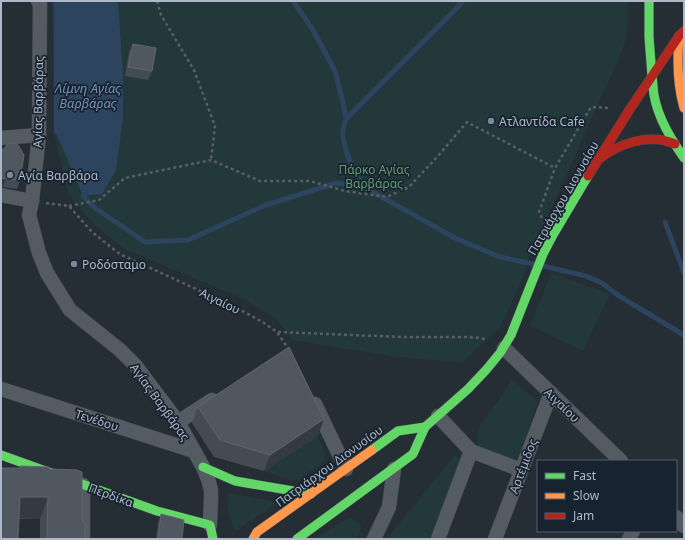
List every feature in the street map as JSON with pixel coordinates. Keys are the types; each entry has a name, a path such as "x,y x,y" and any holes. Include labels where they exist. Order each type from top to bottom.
{"main road":[{"path":"649,1 649,36 654,96 662,119 684,158"},
{"name":"Πατριάρχου Διονυσίου","path":"297,539 413,454 425,427 477,379 504,348 514,328 543,254 553,235 597,160 682,33 684,21"},
{"path":"682,33 678,52 678,77 681,101 684,108"},
{"path":"652,76 663,88"},
{"path":"671,98 684,116"},
{"path":"597,160 615,149 645,140 667,141 675,144"},
{"name":"Πατριάρχου Διονυσίου","path":"253,539 258,532 398,431 425,427"},
{"name":"Περδίκα","path":"1,455 157,511 210,525"},
{"path":"202,467 235,480 312,494"},
{"path":"210,525 213,539"}],"street":[{"name":"Αγίας Βαρβάρας","path":"38,1 40,4 40,135 29,217 39,253 46,273 70,310 120,350 135,365 178,422 208,479 211,490 210,525"},
{"path":"1,138 40,135"},
{"path":"1,195 32,201"},
{"name":"Αιγαίου","path":"504,348 620,460"},
{"name":"Τενέδου","path":"1,389 194,451"},
{"path":"309,390 346,469"},
{"path":"178,422 223,392"},
{"name":"Αρτέμιδος","path":"495,539 551,393"},
{"path":"438,416 471,451 521,470"},
{"path":"438,539 471,451"},
{"path":"374,539 389,507 394,469"},
{"path":"83,485 83,539"},
{"path":"677,518 684,526"}],"path":[{"path":"157,1 161,15 194,70 215,126 211,160"},
{"path":"553,235 539,212 555,168 591,107 630,109"},
{"path":"32,201 69,206 99,200 126,178 211,160 260,181 310,181 345,190 387,197 409,187 467,122 555,168"},
{"name":"Αιγαίου","path":"69,206 91,231 120,254 237,308 264,323 277,332 292,355"},
{"path":"277,332 402,337 481,338 495,342 504,348"}],"green space":[{"name":"Πάρκο Αγίας Βαρβάρας","path":"52,1 629,1 627,36 620,56 528,260 523,277 501,326 462,363 390,356 292,340 277,320 243,299 125,249 102,231 86,216 68,193 54,133"},
{"path":"551,273 610,294 583,351 530,326"},
{"path":"512,379 538,402 516,463 479,448 477,440 481,424 499,400"},
{"path":"318,436 325,454 323,461 299,479 291,480 264,471"},
{"path":"455,455 461,458 430,539 388,539 392,532"},
{"path":"228,493 278,502 236,531 228,508"},
{"path":"350,517 362,526 357,539 314,539"}],"water":[{"name":"Λίμνη Αγίας Βαρβάρας","path":"54,1 118,1 123,74 123,118 116,170 102,194 83,196 56,133 54,133"}],"building":[{"path":"133,44 156,48 152,71 128,67"},
{"name":"Αγία Βαρβάρα","path":"10,143 15,143 18,145 24,155 20,181 6,178 1,179 1,149 4,149"},
{"path":"289,347 324,419 270,455 220,440 198,407"},
{"path":"20,466 49,467 49,469 77,470 82,472 82,517 85,523 85,539 47,539 48,497 20,497 18,539 1,539 1,468 21,468"},
{"path":"161,514 184,520 182,539 158,539"}],"waterway":[{"path":"293,1 313,30 335,71 346,119"},
{"path":"364,187 353,168 345,148 343,129 346,119 463,1"},
{"path":"83,196 95,208 145,242 188,240 266,205 336,183 364,187 455,238 500,257 533,264"},
{"path":"665,222 684,273"},
{"path":"543,266 586,276 602,283 619,296 684,335"}],"traffic: fast":[{"path":"649,1 649,37 652,76"},
{"path":"652,76 656,104 662,120 684,158"},
{"path":"297,539 413,454 425,427 468,389 500,353 511,335 543,254 588,176"},
{"path":"372,450 398,431 425,427"},
{"path":"1,455 157,511 210,525 213,539"},
{"path":"203,467 235,481 311,494"}],"traffic: slow":[{"path":"679,36 678,72 684,108"},
{"path":"253,539 257,532 372,450"}],"traffic: jam":[{"path":"588,176 630,109 679,36 684,31"},
{"path":"598,160 615,149 635,142 655,139 675,144"}],"place":[{"name":"Ατλαντίδα Cafe","path":"491,121"},
{"name":"Αγία Βαρβάρα","path":"10,175"},
{"name":"Ροδόσταμο","path":"74,264"}]}
